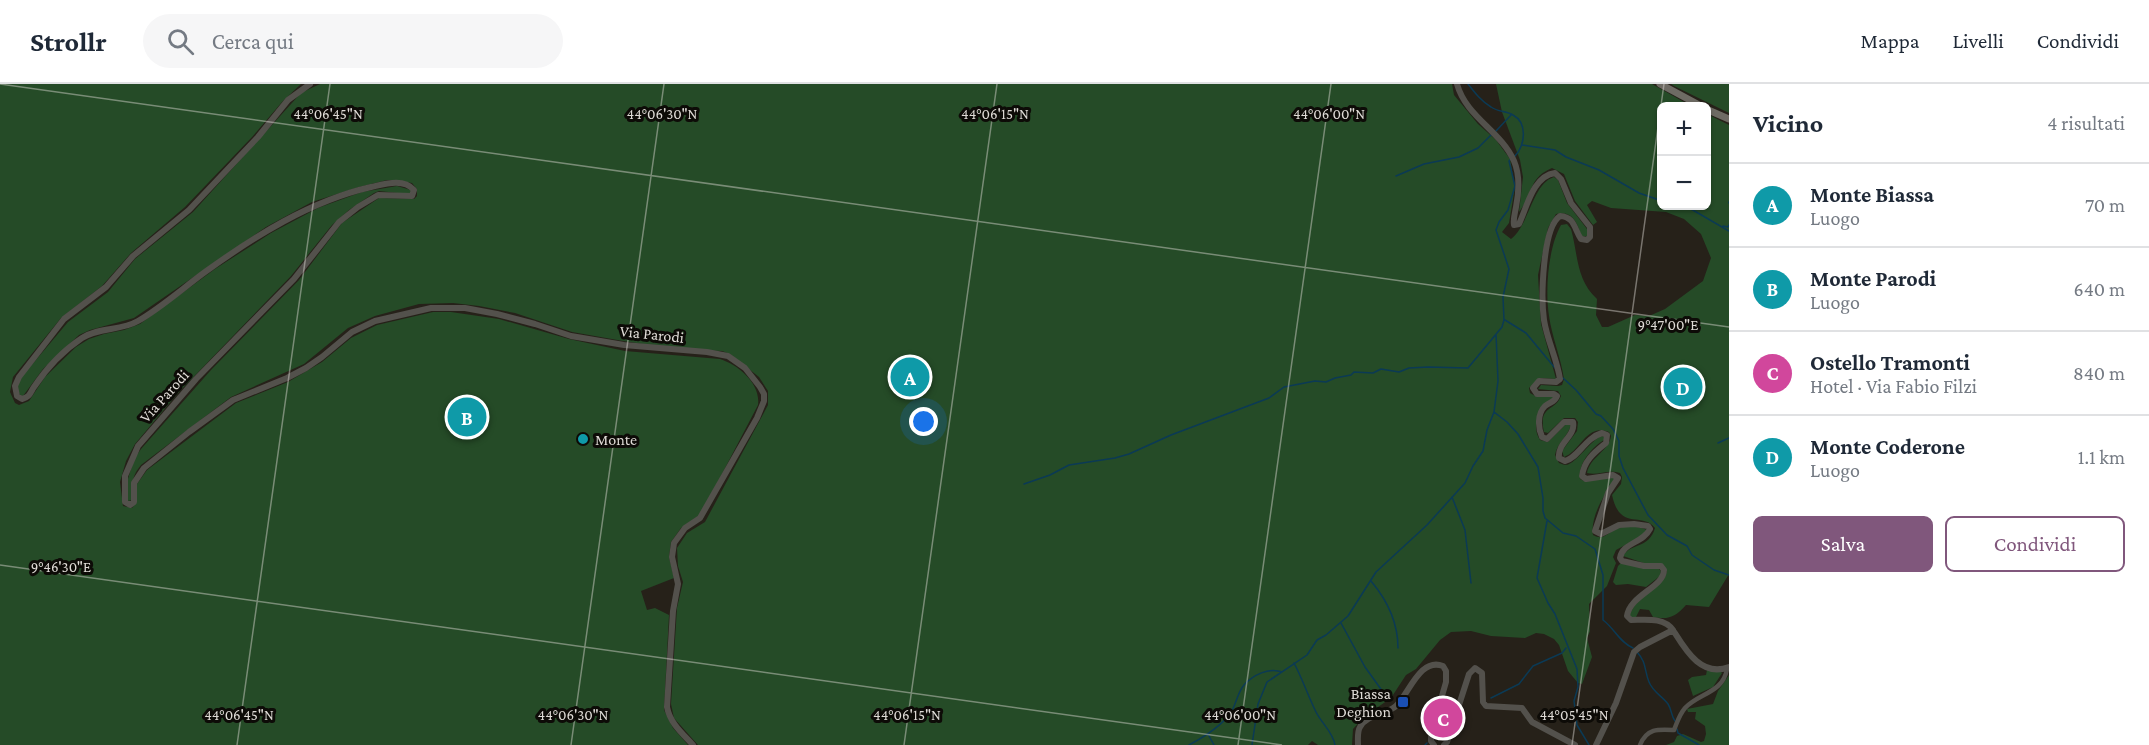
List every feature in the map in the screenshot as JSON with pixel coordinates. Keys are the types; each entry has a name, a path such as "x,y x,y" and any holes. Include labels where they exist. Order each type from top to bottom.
{"main road":[{"path":"1660,84 1694,102"},
{"path":"1711,111 1729,119"}],"street":[{"name":"Via Parodi","path":"310,84 288,100 189,210 133,256 106,287 64,320 19,377 15,386 17,396 22,399 29,396 43,375 83,337 138,321 268,230 306,210 339,197 379,185 396,183 410,186 414,190 412,196 378,195 339,222 294,279 196,379 138,446 125,477 125,502 130,505 135,500 134,483 144,468 234,400 306,368 352,332 375,321 414,311 431,308 465,308 535,324 571,336 624,345 720,353 728,356 745,368 755,379 764,394 764,401 757,418 702,516 685,528 673,547 672,557 678,584 673,611 667,707 676,726 693,745"},
{"path":"1457,84 1459,93 1467,105 1501,140 1514,160 1519,186 1514,225 1519,224 1536,186 1544,177 1555,173 1561,179 1571,203 1591,230 1589,238 1581,239 1572,221 1560,216 1555,219 1547,246 1542,275 1543,316 1560,379 1556,382 1539,381 1533,388 1537,394 1557,396 1556,400 1543,409 1539,420 1540,435 1549,438 1564,422 1574,422 1574,429 1558,452 1559,458 1564,461 1570,459 1594,436 1602,433 1606,435 1606,443 1588,460 1582,472 1583,477 1586,478 1613,475 1618,478 1608,493 1595,531 1603,534 1618,525 1634,524 1650,528 1644,538 1623,550 1620,558 1622,561 1644,566 1661,566 1664,574 1632,604 1627,616 1631,620 1662,622 1670,625 1689,656 1696,662 1713,668 1728,668 1717,688 1687,706 1680,714 1674,730 1653,730 1645,735 1640,745"},
{"path":"1596,745 1620,692 1634,652 1673,630"},
{"path":"1358,745 1361,724 1369,718 1394,708 1413,682 1430,666 1436,664 1443,666 1446,676 1431,734 1431,741 1434,745"},
{"path":"1444,745 1447,742 1469,674 1474,668 1482,673 1483,702 1486,706 1522,708 1532,722 1575,745"}],"green space":[{"path":"0,84 301,84 185,207 131,253 102,286 61,318 13,377 10,392 15,403 19,405 29,401 45,377 76,347 89,339 140,324 215,269 271,233 318,208 362,192 397,186 411,190 411,193 406,194 379,191 349,210 332,225 291,276 179,392 135,444 126,461 120,482 123,506 132,508 137,502 137,484 147,470 236,403 288,382 322,362 351,338 377,325 433,312 451,312 499,319 569,339 625,351 720,359 747,376 756,390 758,405 701,514 681,528 671,542 669,557 674,578 641,591 647,610 655,608 669,615 664,710 673,728 688,745 0,745"},
{"path":"320,84 1452,84 1454,95 1478,124 1496,140 1510,159 1515,187 1509,223 1502,232 1511,239 1523,224 1541,188 1554,177 1558,180 1567,203 1587,229 1587,236 1582,237 1574,219 1562,213 1556,214 1548,228 1538,275 1541,324 1556,379 1540,378 1529,388 1530,393 1537,397 1554,397 1539,417 1537,434 1540,440 1548,442 1565,425 1571,425 1555,455 1559,463 1565,465 1576,459 1601,436 1604,437 1604,440 1586,457 1580,473 1580,479 1584,481 1614,478 1615,481 1599,506 1594,521 1593,535 1603,537 1616,529 1628,527 1647,530 1640,537 1616,550 1613,557 1616,563 1607,586 1589,604 1590,631 1587,638 1592,657 1582,684 1578,683 1568,671 1559,645 1554,639 1544,634 1536,633 1525,638 1491,636 1471,631 1451,632 1440,640 1416,669 1406,675 1391,698 1365,716 1353,729 1352,745 1318,745 1312,741 1308,745 698,745 674,718 671,704 677,608 683,582 678,566 677,548 687,533 705,522 768,405 768,391 759,377 730,354 722,351 675,349 572,332 515,313 479,306 453,303 419,304 375,316 348,328 304,364 231,397 141,465 134,477 132,500 128,501 127,482 134,459 141,449 211,370 299,280 342,223 379,198 414,199 417,196 417,189 412,183 387,180 312,202 266,227 134,318 79,335 43,369 23,396 20,395 16,388 19,380 68,322 108,292 135,259 193,212 301,93"},
{"path":"1496,84 1652,84 1684,102 1657,102 1657,210 1711,210 1711,116 1729,125 1729,574 1709,607 1686,605 1668,618 1653,617 1649,610 1640,609 1636,617 1632,618 1629,615 1635,605 1665,577 1667,571 1623,556 1630,549 1644,543 1655,528 1650,523 1626,517 1620,513 1612,495 1621,484 1620,473 1587,473 1589,467 1610,441 1609,432 1601,430 1589,434 1570,454 1564,457 1562,451 1577,431 1578,422 1575,418 1564,418 1548,433 1544,432 1543,417 1561,396 1558,391 1538,389 1541,385 1562,385 1564,379 1550,324 1547,294 1550,257 1561,225 1567,224 1571,229 1581,275 1590,292 1597,299 1596,315 1602,327 1608,327 1635,315 1649,316 1665,309 1703,281 1711,258 1701,234 1684,219 1666,212 1611,208 1592,201 1587,205 1597,222 1593,225 1575,201 1564,174 1552,168 1544,172 1535,182 1519,212 1523,177 1520,160 1502,112"},
{"path":"1671,84 1729,84 1729,113 1711,104 1711,102"},
{"path":"1622,562 1659,569 1660,576 1646,587 1616,585 1613,582 1618,566"},
{"path":"1707,670 1722,673 1713,687 1693,696 1688,680 1692,677 1706,675"},
{"path":"1729,675 1729,745 1666,745 1674,742 1677,736 1683,734 1701,742 1704,741 1705,726 1695,719 1696,712 1688,712 1687,709 1713,704 1718,691"}],"waterway":[{"path":"1468,84 1487,105 1513,115 1521,123 1523,140 1515,156"},
{"path":"1496,131 1511,115"},
{"path":"1396,176 1424,164 1459,157 1478,148 1492,134"},
{"path":"1522,145 1555,150 1566,157 1599,170 1639,193 1657,199"},
{"path":"1024,484 1050,475 1069,465 1129,454 1171,435 1269,398 1284,387 1315,381 1326,382 1351,375 1354,372 1373,373 1381,369 1399,372 1409,368 1468,368 1502,327 1504,320 1503,297 1509,269 1496,230 1508,210 1515,186 1509,161 1511,159"},
{"path":"1693,210 1729,231"},
{"path":"1723,226 1728,227 1729,225"},
{"path":"1505,320 1526,333 1555,368"},
{"path":"1252,745 1258,704 1267,682 1307,655 1317,640 1348,616 1376,572 1427,525 1465,483 1483,451 1487,430 1494,412 1498,381 1496,334"},
{"path":"1563,378 1613,429 1619,441 1619,456 1623,468 1648,515 1667,535 1687,546 1692,555 1714,570 1729,575"},
{"path":"1494,412 1518,434 1538,467 1545,518 1563,533 1576,536 1595,549 1603,575 1603,620 1633,648"},
{"path":"1718,443 1729,438"},
{"path":"1452,497 1465,530 1471,583"},
{"path":"1547,521 1537,578 1555,614 1577,669 1578,687 1574,701 1577,725 1589,745"},
{"path":"1371,581 1390,612 1396,630 1398,648"},
{"path":"1341,623 1365,667 1383,692"},
{"path":"1491,698 1519,684 1533,666 1562,653 1566,648"},
{"path":"1637,652 1644,663 1647,678 1655,691 1668,704 1675,721"},
{"path":"1294,663 1316,712 1332,736 1335,745"},
{"path":"1189,745 1211,732 1226,719 1242,688 1252,678 1267,671 1282,672"},
{"path":"1677,729 1678,733 1699,745"},
{"path":"1208,734 1214,745"}],"place":[{"name":"Monte Biassa","path":"910,377"},
{"name":"Monte Coderone","path":"1683,387"},
{"name":"Monte Parodi","path":"467,417"},
{"name":"Monte","path":"583,439"},
{"name":"Biassa Deghion","path":"1403,702"},
{"name":"Ostello Tramonti","path":"1443,718"}]}
